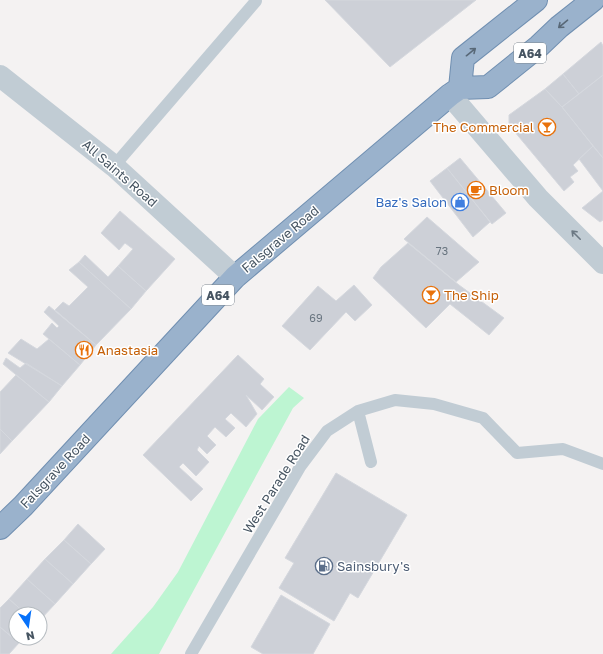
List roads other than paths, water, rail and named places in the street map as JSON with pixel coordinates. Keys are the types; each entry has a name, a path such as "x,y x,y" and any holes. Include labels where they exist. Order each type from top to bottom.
{"highway":[{"path":"455,91 464,58 536,0"},
{"name":"A64","path":"455,91 488,87 593,0"},
{"name":"Falsgrave Road","path":"0,528 23,506 235,277 455,91"}],"street":[{"name":"All Saints Road","path":"0,76 114,166 235,277"},
{"path":"455,91 538,198 603,263"}],"lane":[{"path":"114,166 256,1"},
{"name":"West Parade Road","path":"191,654 300,467 327,430 358,412 395,400 434,404 483,418 517,453 563,449 603,464"},
{"path":"358,412 371,462"}],"place":[{"name":"The Commercial","path":"547,127"},
{"name":"Bloom","path":"476,190"},
{"name":"Baz's Salon","path":"460,202"},
{"name":"The Ship","path":"431,295"},
{"name":"Anastasia","path":"84,350"},
{"name":"Sainsbury's","path":"324,566"}]}
